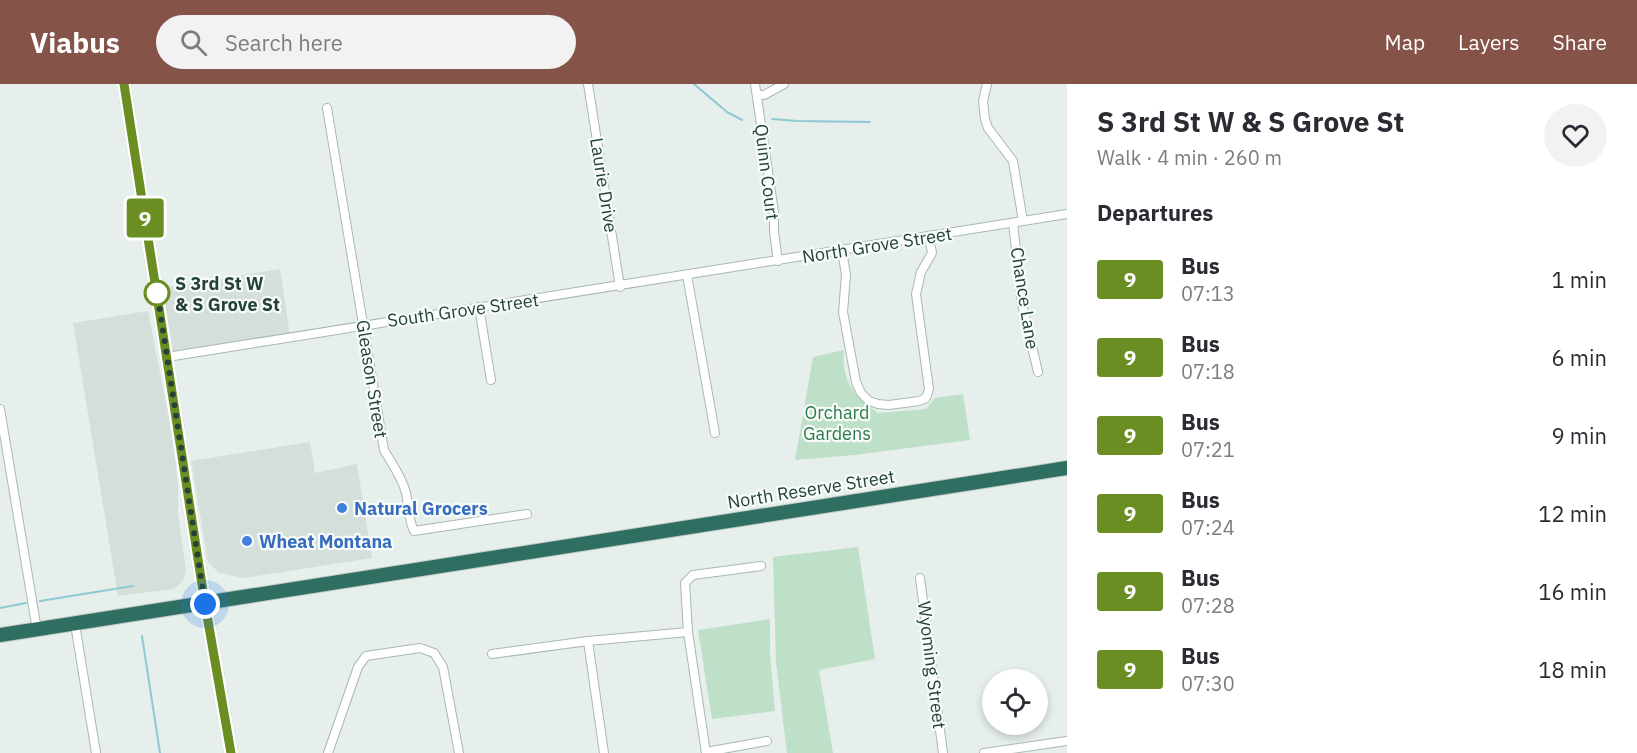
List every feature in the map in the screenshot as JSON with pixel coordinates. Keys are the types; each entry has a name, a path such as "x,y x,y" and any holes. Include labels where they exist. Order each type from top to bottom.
{"highway":[{"name":"North Reserve Street","path":"0,635 1067,468"}],"street":[{"path":"124,84 205,604 231,753"},
{"name":"Laurie Drive","path":"588,84 620,287"},
{"name":"Quinn Court","path":"755,84 774,212 778,261"},
{"path":"756,95 764,95 784,84"},
{"path":"987,84 983,101 985,119 988,128 1013,161 1023,221"},
{"name":"Gleason Street","path":"327,108 384,450 403,484 410,523 414,531 527,514"},
{"name":"North Grove Street","path":"687,275 1067,214"},
{"name":"Chance Lane","path":"1013,223 1022,304 1038,372"},
{"path":"842,250 846,275 843,312 856,382 861,393 878,404 908,403 926,398 929,389 916,294 921,272 932,252 929,237"},
{"path":"687,275 715,433"},
{"name":"South Grove Street","path":"167,357 687,275"},
{"path":"478,307 491,380"},
{"path":"0,409 37,630"},
{"path":"761,566 693,575 685,583 688,632 706,752 767,741"},
{"name":"Wyoming Street","path":"920,578 943,753"},
{"path":"75,624 96,753"},
{"path":"492,654 588,641 688,632"},
{"path":"588,641 604,753"},
{"path":"328,753 358,667 366,656 420,648 434,653 443,667 459,753"},
{"path":"984,753 1067,741"}],"shaded area":[{"path":"280,269 291,342 172,360 161,288"},
{"path":"148,311 173,440 178,486 178,513 186,571 183,581 174,589 118,596 73,323"},
{"path":"310,442 315,473 357,464 372,558 244,578 219,573 208,562 191,461"}],"green space":[{"name":"Orchard Gardens","path":"844,350 845,371 851,387 878,413 926,409 935,398 963,394 970,440 855,455 795,460 813,357"},
{"path":"858,547 875,659 819,670 833,753 787,753 776,663 773,557"},
{"path":"770,619 770,654 775,711 712,719 698,630"}],"waterway":[{"path":"694,84 727,112 742,120"},
{"path":"772,119 870,122"},
{"path":"40,601 133,586"},
{"path":"0,608 26,603"},
{"path":"142,636 160,753"}],"bus line":[{"name":"9","path":"124,84 205,604 231,753"}],"place":[{"name":"S 3rd St W & S Grove St","path":"157,293"},
{"name":"Natural Grocers","path":"342,508"},
{"name":"Wheat Montana","path":"247,541"}],"route":[{"path":"157,293 156,285 205,604"}]}
